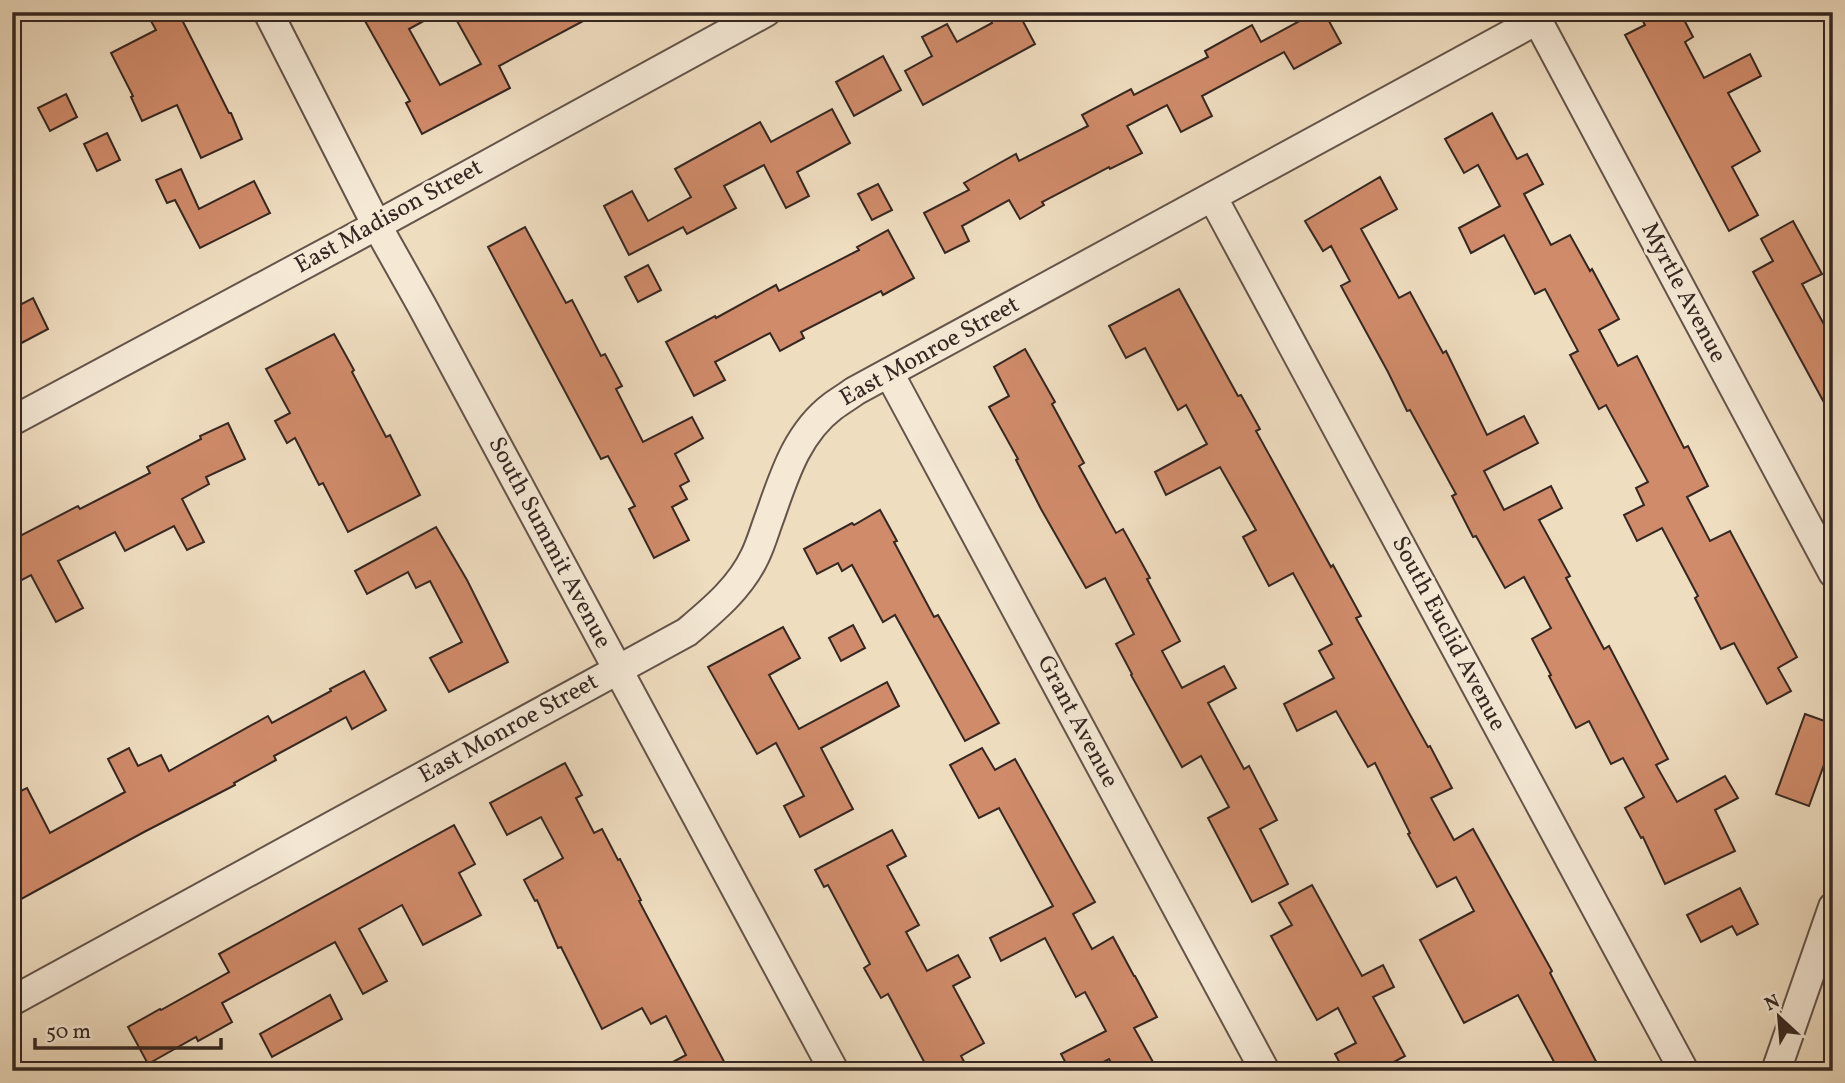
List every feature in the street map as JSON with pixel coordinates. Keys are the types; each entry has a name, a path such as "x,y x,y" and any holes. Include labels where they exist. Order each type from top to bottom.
{"street":[{"name":"South Summit Avenue","path":"268,12 376,224 834,1071"},
{"name":"East Madison Street","path":"12,421 766,12"},
{"name":"East Monroe Street","path":"12,1001 687,632 718,606 741,579 755,556 798,445 832,406 1213,198 1535,16"},
{"name":"Myrtle Avenue","path":"1535,16 1833,573"},
{"name":"South Euclid Avenue","path":"1213,198 1684,1071"},
{"name":"Grant Avenue","path":"889,373 1265,1071"},
{"path":"1776,1071 1833,907"}],"building":[{"path":"146,12 178,12 242,139 201,158 177,105 142,121 131,97 133,96 111,53 156,30"},
{"path":"360,12 440,12 409,29 440,85 481,64 452,12 600,12 499,66 510,88 422,134 406,103 410,101"},
{"path":"986,12 1018,12 1035,44 923,105 905,71 932,56 922,37 947,24 957,42 992,23"},
{"path":"1316,12 1324,12 1341,43 1294,69 1284,52 1202,96 1212,116 1181,132 1167,105 1127,126 1142,153 1042,202 1044,205 1020,219 1009,200 962,226 969,241 945,253 924,213 969,190 964,183 1016,154 1019,161 1088,126 1082,115 1131,89 1134,95 1208,57 1205,51 1252,25 1261,42"},
{"path":"1638,12 1680,12 1693,37 1685,42 1704,78 1750,54 1761,76 1728,93 1760,151 1732,167 1758,215 1729,231 1625,35 1645,25"},
{"path":"883,56 901,90 854,116 836,82"},
{"path":"66,94 77,117 50,131 38,108"},
{"path":"832,109 850,143 797,172 809,196 786,208 764,165 724,186 736,208 687,234 683,227 629,255 604,206 632,191 648,221 691,197 675,169 760,122 771,142"},
{"path":"1492,113 1517,159 1527,154 1543,184 1524,194 1551,245 1570,235 1619,319 1599,330 1618,366 1637,356 1684,448 1688,446 1708,486 1687,497 1710,541 1730,531 1797,657 1778,668 1791,691 1767,704 1734,643 1721,649 1695,598 1698,596 1662,528 1637,541 1624,515 1644,505 1636,488 1648,482 1606,405 1599,409 1570,355 1578,351 1545,289 1535,294 1504,235 1471,253 1459,228 1500,206 1478,165 1464,173 1445,139"},
{"path":"107,133 120,160 97,171 84,144"},
{"path":"181,169 199,209 254,181 270,213 200,248 175,200 167,203 156,180"},
{"path":"1380,177 1397,209 1361,229 1399,298 1410,292 1443,353 1446,351 1487,435 1524,416 1538,443 1484,471 1504,510 1551,486 1562,508 1539,520 1570,576 1566,578 1604,649 1609,646 1668,759 1656,765 1677,802 1725,776 1738,798 1715,810 1735,851 1665,884 1643,837 1641,838 1625,808 1644,797 1623,758 1611,764 1589,721 1576,728 1532,639 1551,628 1524,577 1505,588 1476,536 1473,537 1452,496 1456,494 1410,410 1407,411 1341,286 1350,281 1331,246 1323,251 1305,221"},
{"path":"878,184 892,210 872,220 858,194"},
{"path":"1793,221 1822,274 1802,284 1833,341 1833,419 1753,272 1773,261 1761,239"},
{"path":"525,227 566,303 572,300 601,356 605,354 622,386 616,389 643,442 692,417 703,438 675,454 689,481 680,486 687,499 672,507 689,540 654,558 629,509 635,506 608,456 601,459 488,247"},
{"path":"888,230 914,278 883,295 881,291 801,332 804,338 780,351 770,333 715,362 725,380 694,396 666,342 776,285 779,291 859,250 857,247"},
{"path":"648,265 661,290 638,302 625,277"},
{"path":"1179,289 1238,396 1241,395 1260,429 1256,431 1361,616 1356,618 1452,788 1431,798 1454,840 1473,829 1552,971 1550,973 1601,1071 1559,1071 1518,995 1464,1023 1420,940 1474,911 1456,877 1437,887 1408,834 1410,833 1375,763 1368,767 1336,711 1297,731 1284,704 1334,678 1319,651 1332,644 1293,573 1269,586 1243,537 1256,530 1220,467 1166,495 1155,472 1207,444 1186,405 1178,410 1145,348 1126,358 1109,326"},
{"path":"33,298 48,329 12,348 12,309"},
{"path":"334,334 386,437 390,435 420,495 348,532 323,483 319,485 295,438 287,443 275,421 290,413 266,369"},
{"path":"1025,349 1055,402 1052,404 1084,463 1079,466 1116,533 1123,529 1180,641 1162,651 1182,688 1224,666 1236,688 1208,703 1244,769 1249,766 1277,820 1260,829 1288,884 1252,902 1208,818 1229,807 1201,756 1182,767 1116,644 1134,634 1105,578 1086,588 1041,509 1016,460 1018,459 989,407 1009,396 994,367"},
{"path":"228,423 245,459 206,477 209,484 182,499 204,542 187,550 174,526 125,551 115,532 58,561 83,608 56,622 31,575 12,585 12,540 150,473 147,467"},
{"path":"880,510 934,617 938,615 999,723 965,741 895,615 883,622 852,565 842,571 838,563 817,574 804,549"},
{"path":"436,527 467,580 508,662 449,692 430,658 462,642 430,581 416,588 408,572 367,594 355,571"},
{"path":"853,625 865,648 841,661 829,638"},
{"path":"783,627 800,658 769,675 799,729 887,682 899,706 821,748 853,809 800,837 784,806 804,796 776,743 757,754 708,667"},
{"path":"364,671 386,710 352,729 346,717 274,756 276,760 234,783 235,785 12,904 12,795 27,788 50,833 125,792 108,759 129,748 138,766 161,755 169,771 268,716 272,723"},
{"path":"1805,714 1833,724 1833,740 1809,806 1776,794"},
{"path":"982,748 995,770 1015,759 1095,902 1073,914 1092,949 1113,937 1135,976 1157,1017 1134,1028 1158,1071 1116,1071 1109,1059 1086,1071 1070,1071 1061,1054 1106,1031 1085,992 1076,997 1045,938 1001,961 990,938 1053,906 999,808 979,818 950,765"},
{"path":"565,763 582,795 576,798 594,833 602,829 618,860 620,859 641,900 639,901 729,1071 656,1071 686,1055 666,1016 651,1024 642,1008 602,1029 561,947 558,948 537,900 535,901 524,880 563,858 541,817 507,835 490,803"},
{"path":"454,825 475,864 459,873 481,915 423,945 402,905 359,929 387,981 363,994 335,942 222,1003 232,1022 198,1041 196,1037 148,1064 128,1027 229,972 219,954"},
{"path":"892,830 906,856 887,866 919,925 906,932 927,971 958,955 970,977 953,986 984,1043 961,1056 969,1071 929,1071 888,994 881,998 864,968 870,964 828,885 824,887 815,870"},
{"path":"1312,885 1362,976 1383,965 1394,987 1373,997 1405,1056 1377,1071 1344,1071 1335,1054 1356,1043 1338,1008 1317,1020 1271,936 1292,925 1279,903"},
{"path":"1740,888 1758,924 1737,935 1732,926 1701,942 1687,915"},
{"path":"330,995 342,1019 272,1057 260,1034"}]}
